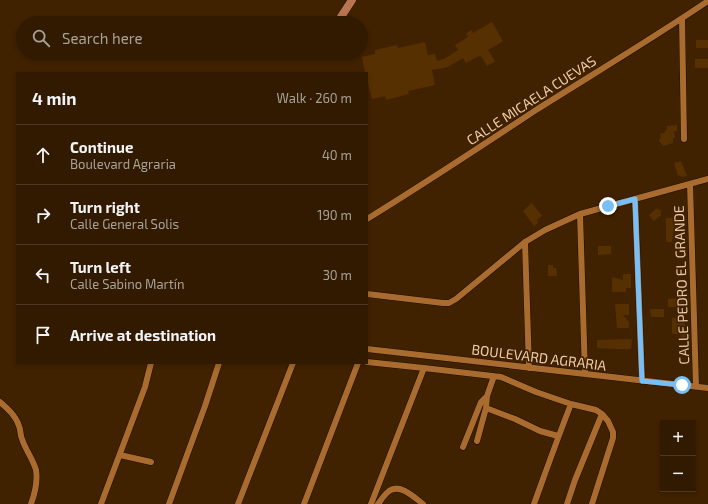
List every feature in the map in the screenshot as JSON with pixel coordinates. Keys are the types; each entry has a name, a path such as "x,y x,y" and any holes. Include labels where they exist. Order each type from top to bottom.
{"street":[{"path":"342,16 352,0"},
{"name":"CALLE MICAELA CUEVAS","path":"368,218 708,1"},
{"path":"682,19 684,139"},
{"path":"368,294 449,303 456,299 525,242 545,230 580,214 708,179"},
{"name":"CALLE PEDRO EL GRANDE","path":"690,184 696,386"},
{"path":"635,199 642,381"},
{"path":"580,214 585,374"},
{"path":"525,242 529,368"},
{"name":"BOULEVARD AGRARIA","path":"368,349 708,388"},
{"path":"368,362 502,377 536,392 571,404 596,410 608,421 612,428 613,438 592,504"},
{"path":"102,504 145,386 151,364"},
{"path":"169,504 219,364"},
{"path":"238,504 293,364"},
{"path":"304,504 358,364"},
{"path":"371,504 424,368"},
{"path":"477,441 486,408 487,396 494,376"},
{"path":"463,447 481,402 487,396"},
{"path":"0,402 10,411 16,420 20,428 21,438 35,469 36,488 31,504"},
{"path":"534,504 571,404"},
{"path":"486,408 515,419 540,431 558,436"},
{"path":"567,504 575,480 602,414"},
{"path":"120,455 151,462"},
{"path":"378,504 384,495 390,490 396,489 409,493 423,504"}],"building":[{"path":"492,22 503,41 488,50 495,61 494,62 487,66 481,56 466,63 463,58 448,67 432,70 435,85 408,91 409,94 386,100 385,96 372,99 368,83 368,72 365,72 363,60 368,60 368,56 375,54 375,50 397,45 398,48 425,42 428,55 435,54 437,61 444,59 458,50 455,45 468,37 466,34 471,30 473,33"},
{"path":"696,40 708,40 708,48 696,48"},
{"path":"695,59 708,59 708,68 695,68"},
{"path":"677,125 677,131 674,131 675,138 673,138 673,143 663,146 659,141 661,137 660,134 664,133 667,126"},
{"path":"681,161 687,176 678,176 674,163"},
{"path":"532,203 542,216 537,220 538,223 534,226 523,211"},
{"path":"657,208 661,210 661,216 654,221 649,215"},
{"path":"666,218 680,218 680,232 673,232 672,242 666,242"},
{"path":"598,246 611,246 611,254 598,255"},
{"path":"548,265 553,265 553,268 556,268 557,276 548,276"},
{"path":"623,274 631,274 631,288 626,288 626,292 612,292 612,277 623,280"},
{"path":"689,298 689,302 679,303 679,307 668,307 668,299"},
{"path":"615,304 629,304 629,315 623,315 629,322 629,328 617,328"},
{"path":"650,309 664,309 664,317 651,317"},
{"path":"672,318 685,318 685,331 687,331 687,337 681,337 680,334 672,334"},
{"path":"632,339 631,349 597,348 597,340"}],"route":[{"path":"608,206 635,199 642,381 682,385"}]}
